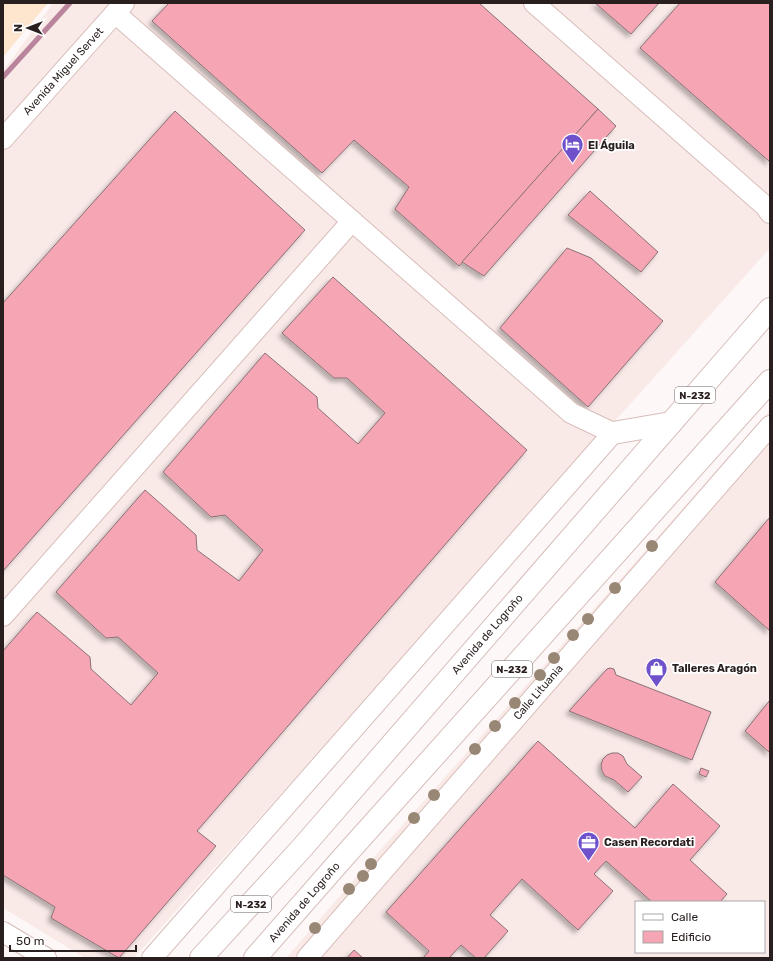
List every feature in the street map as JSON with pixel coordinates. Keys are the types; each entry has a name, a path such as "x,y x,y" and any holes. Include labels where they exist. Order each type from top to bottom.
{"highway":[{"name":"Avenida de Logroño","path":"201,958 301,849 770,309"},
{"name":"Avenida de Logroño","path":"255,958 770,380"},
{"path":"613,433 671,423"}],"street":[{"path":"534,3 768,208"},
{"path":"119,8 352,221 572,413 613,433 152,958"},
{"name":"Avenida Miguel Servet","path":"3,139 119,8"},
{"path":"3,616 352,221"},
{"name":"Calle Lituania","path":"307,958 770,426"},
{"path":"3,932 46,958"}],"shaded area":[{"path":"3,3 48,3 3,57"},
{"path":"53,3 770,3 770,248 134,958 85,958 3,908 3,71"},
{"path":"770,410 770,958 286,958 352,882"}],"building":[{"path":"169,3 479,3 598,109 459,266 395,209 409,187 354,140 322,173 152,21"},
{"path":"595,3 659,3 631,34"},
{"path":"680,3 770,3 770,162 640,48"},
{"path":"598,109 616,126 484,276 462,262"},
{"path":"175,111 305,230 3,571 3,303"},
{"path":"590,191 658,252 641,272 568,215"},
{"path":"567,248 591,258 663,321 588,407 500,328"},
{"path":"333,277 527,450 197,831 216,846 119,958 51,918 55,907 3,875 3,651 37,612 90,657 91,669 131,705 158,673 118,637 106,638 56,592 145,490 196,535 197,550 239,581 263,550 225,515 211,517 163,472 265,353 317,397 318,408 358,444 385,413 347,378 334,378 282,333"},
{"path":"770,517 770,631 715,582"},
{"path":"607,669 614,669 616,675 711,712 692,760 569,711"},
{"path":"770,700 770,753 745,731"},
{"path":"538,741 635,828 673,784 720,826 690,860 727,894 721,901 651,901 606,861 594,874 613,891 578,930 522,879 490,915 508,931 484,958 476,958 461,945 449,958 423,958 429,951 386,912"},
{"path":"612,753 618,753 623,756 627,764 642,777 628,792 614,780 605,776 602,771 601,765 603,759"},
{"path":"701,768 709,771 706,777 699,774"},
{"path":"354,950 363,958 347,958"}],"waterway":[{"path":"3,77 70,3"}],"place":[{"name":"El Águila","path":"572,164"},
{"name":"Talleres Aragón","path":"657,688"},
{"name":"Casen Recordati","path":"588,862"}]}
